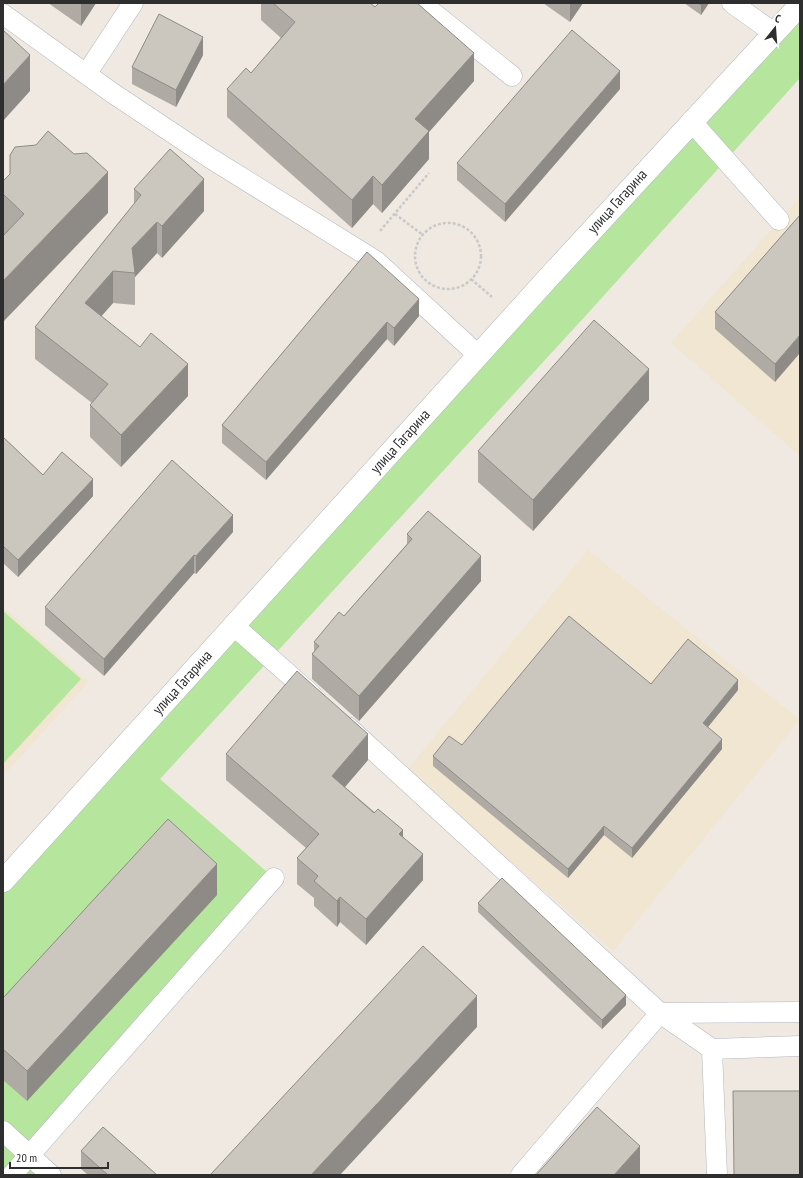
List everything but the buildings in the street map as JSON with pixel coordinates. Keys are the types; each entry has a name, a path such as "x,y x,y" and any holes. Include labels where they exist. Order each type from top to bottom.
{"main road":[{"name":"улица Гагарина","path":"3,881 478,355 691,121 800,5"}],"lane":[{"path":"87,73 133,3"},
{"path":"421,3 512,76"},
{"path":"732,3 774,33"},
{"path":"3,14 210,158 376,261 478,355"},
{"path":"691,121 779,220"},
{"path":"233,625 330,711 660,1013 712,1048 800,1046"},
{"path":"12,1175 274,878"},
{"path":"521,1175 660,1013 800,1012"},
{"path":"712,1048 716,1175"},
{"path":"3,1131 51,1175"}],"path":[{"path":"362,252 429,173"},
{"path":"395,214 423,235"},
{"path":"444,223 458,224 471,232 479,244 481,255 478,268 472,279 458,288 447,289 436,287 424,279 417,268 415,257 417,244 423,235 432,227 444,223"},
{"path":"472,279 492,297"}],"shaded area":[{"path":"800,197 800,456 671,343"},
{"path":"588,550 800,720 613,951 407,770"},
{"path":"3,607 88,682 3,776"}],"green space":[{"path":"800,5 800,78 589,312 160,779 274,878 30,1156 51,1175 3,1175 3,881"},
{"path":"3,611 81,679 3,764"}]}
